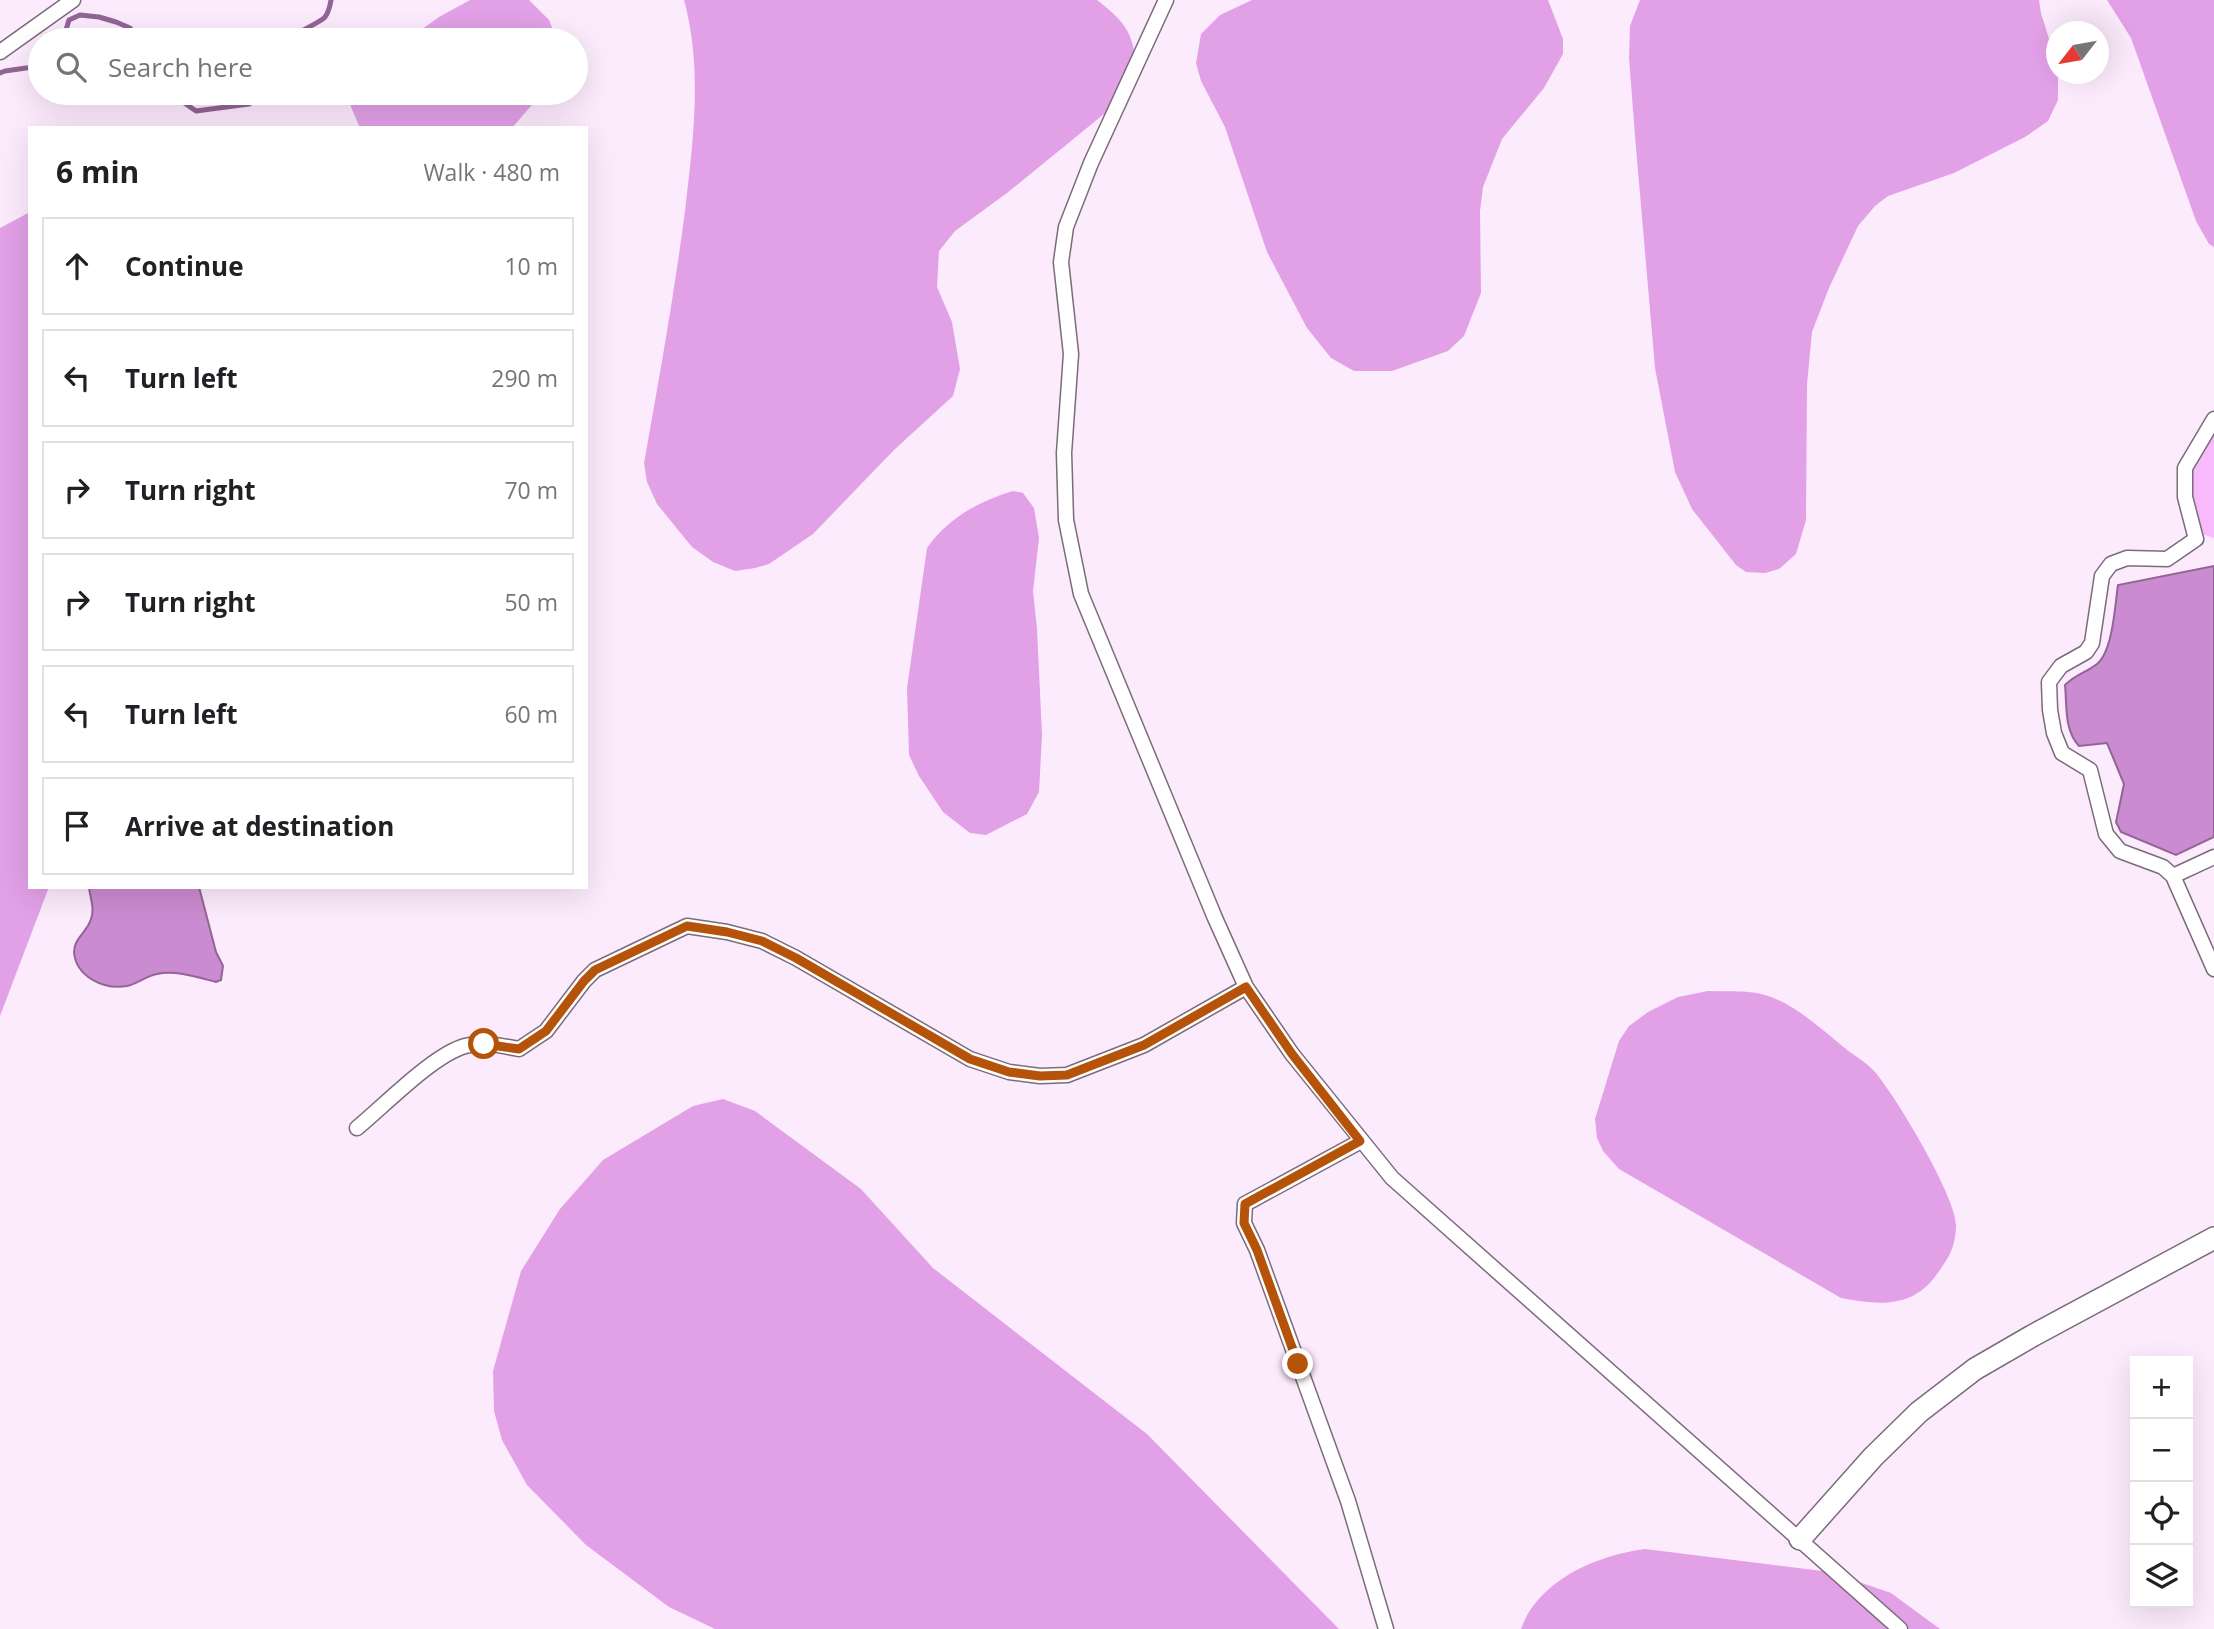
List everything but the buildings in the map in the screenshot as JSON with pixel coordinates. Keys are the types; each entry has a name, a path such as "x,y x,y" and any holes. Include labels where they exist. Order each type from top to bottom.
{"street":[{"path":"34,28 73,0"},
{"path":"1166,0 1091,163 1066,227 1061,262 1071,354 1063,453 1066,520 1081,594 1204,893 1246,987 1292,1054 1392,1178 1900,1629"},
{"path":"0,52 28,32"},
{"path":"2214,419 2185,468 2185,497 2196,539 2167,558 2127,558 2111,564 2102,576 2092,643 2086,652 2061,666 2049,682 2054,733 2063,753 2090,770 2106,834 2120,851 2164,867 2173,876 2214,969"},
{"path":"2173,876 2214,857"},
{"path":"357,1128 442,1056 466,1046 484,1044 519,1049 546,1031 595,970 687,926 762,941 970,1059 1009,1072 1040,1076 1067,1075 1144,1045 1246,987"},
{"path":"1360,1141 1245,1204 1244,1223 1257,1250 1348,1501 1387,1629"},
{"path":"1800,1539 1873,1457 1910,1421 1975,1369 2214,1238"}],"shaded area":[{"path":"470,0 529,0 549,20 552,28 424,28"},
{"path":"684,0 1097,0 1116,16 1127,31 1134,48 1138,72 1120,101 1007,193 955,231 939,251 937,287 952,322 960,369 953,396 894,450 813,534 769,564 735,571 713,562 692,547 657,504 647,482 644,463 676,274 693,132 695,79 690,26"},
{"path":"1252,0 1548,0 1563,39 1563,54 1544,88 1502,139 1483,187 1480,211 1481,293 1464,336 1448,351 1392,371 1354,371 1331,358 1307,328 1267,252 1225,127 1201,81 1196,63 1201,34 1220,15"},
{"path":"1640,0 2039,0 2046,29 2046,84 2058,84 2058,100 2048,121 2025,137 1954,173 1888,196 1875,206 1858,226 1812,332 1807,384 1806,520 1796,554 1779,569 1765,573 1746,572 1736,565 1692,509 1675,472 1655,368 1629,58 1630,26"},
{"path":"2107,0 2214,0 2214,247 2209,244 2196,221 2131,38"},
{"path":"532,105 514,126 359,126 351,107"},
{"path":"28,213 28,889 48,889 0,1016 0,228"},
{"path":"2214,431 2214,538 2202,534 2190,494 2192,470"},
{"path":"1013,491 1023,493 1034,508 1039,538 1033,591 1042,735 1039,792 1027,814 986,835 970,833 943,812 919,776 909,755 907,688 927,548 954,519 988,500"},
{"path":"2214,566 2214,837 2176,855 2121,832 2116,822 2124,784 2107,743 2079,746 2074,740 2067,717 2065,685 2097,664 2107,649 2118,585"},
{"path":"89,889 200,889 216,952 223,966 221,980 216,982 164,973 118,987 93,980 80,968 74,952 76,943 89,923 92,907"},
{"path":"1708,991 1755,993 1784,1003 1865,1063 1884,1084 1910,1123 1947,1193 1954,1212 1956,1226 1953,1247 1937,1274 1917,1294 1894,1302 1881,1303 1841,1298 1619,1169 1603,1151 1597,1138 1595,1119 1619,1041 1629,1026 1648,1012 1678,997"},
{"path":"723,1099 755,1111 861,1189 933,1268 1147,1434 1339,1629 715,1629 669,1607 586,1545 527,1485 502,1440 494,1411 493,1371 521,1271 560,1209 603,1160 693,1106"},
{"path":"1645,1549 1830,1572 1891,1593 1940,1629 1521,1629 1529,1612 1541,1597 1572,1573 1608,1557"}],"waterway":[{"path":"307,28 325,17 331,0"},
{"path":"67,28 69,20 80,15 99,17 130,28"},
{"path":"0,73 28,68"},
{"path":"187,105 196,111 241,105"}],"route":[{"path":"484,1044 519,1049 546,1031 595,970 687,926 762,941 970,1059 1009,1072 1040,1076 1067,1075 1144,1045 1246,987 1292,1054 1360,1141 1245,1204 1244,1223 1257,1250 1298,1364"}]}
